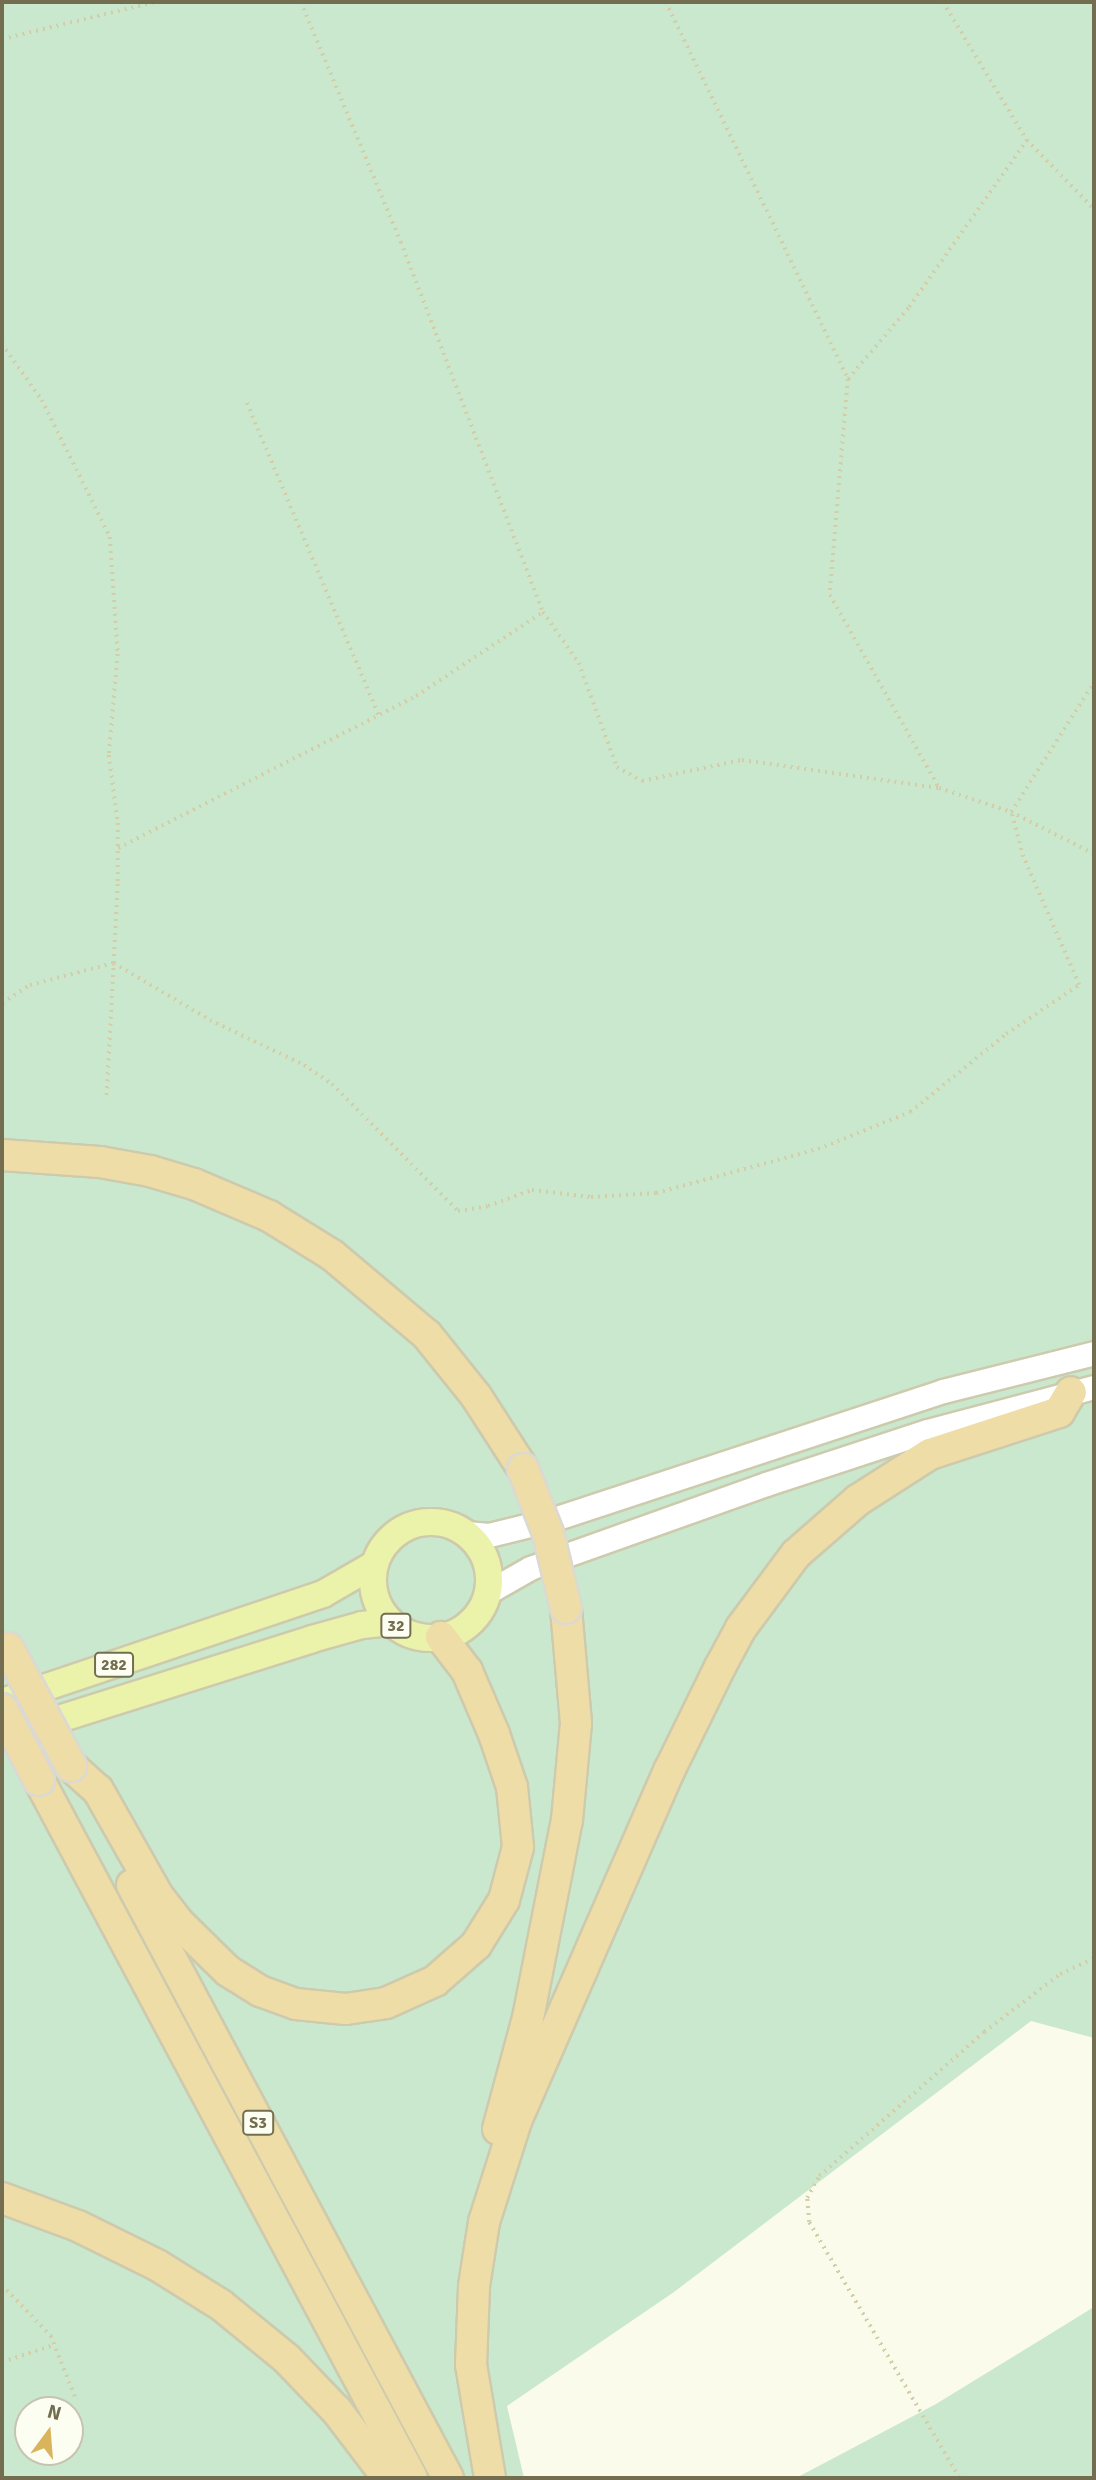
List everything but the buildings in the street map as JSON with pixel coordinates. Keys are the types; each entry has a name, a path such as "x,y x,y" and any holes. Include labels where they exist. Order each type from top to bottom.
{"highway":[{"path":"2,1154 86,1160 150,1171 194,1184 269,1216 332,1255 427,1335 476,1396 523,1469 548,1533 566,1608 576,1723 567,1820 528,2018 482,2206 484,2222"},
{"path":"490,2478 471,2365 474,2286 484,2222 516,2121 670,1771 720,1667 766,1592 796,1554 858,1500 930,1454 1059,1412 1083,1390"},
{"path":"71,1766 98,1790 180,1924 228,1971 260,1991 296,2004 346,2009 386,2003 435,1981 477,1945 504,1900 518,1847 512,1787 494,1734 467,1671 441,1637"},
{"name":"S3","path":"5,1643 448,2478"},
{"name":"S3","path":"2,1709 412,2478"},
{"path":"2,2198 78,2226 158,2264 221,2305 286,2358 337,2411 388,2478"}],"main road":[{"path":"375,1564 389,1539 413,1525 440,1523 466,1534 489,1535 554,1519 943,1391 1094,1353"},
{"path":"488,1592 530,1568 766,1484 927,1432 1083,1390"},
{"path":"441,1637 471,1622 488,1592 488,1566 466,1534"},
{"name":"32","path":"375,1564 373,1589 391,1622"},
{"name":"282","path":"2,1702 324,1594 375,1564"},
{"name":"32","path":"2,1737 362,1625 391,1622 424,1637 441,1637"}],"path":[{"path":"2,39 155,2"},
{"path":"301,2 406,255 543,612 579,663 617,767 642,780 742,760 939,788 1011,812 1094,855"},
{"path":"666,2 848,379 830,595 897,719 939,788"},
{"path":"943,2 1027,140 1094,209"},
{"path":"848,379 909,307 1027,140"},
{"path":"2,344 42,400 110,537 118,654 109,755 118,848 107,1096"},
{"path":"247,403 379,716"},
{"path":"118,848 379,716 543,612"},
{"path":"2,1003 30,985 114,963 210,1020 304,1065 332,1084 458,1211 488,1206 532,1190 591,1197 656,1193 818,1149 910,1112 1006,1034 1079,985 1023,858 1011,812 1094,682"},
{"path":"959,2478 809,2222 807,2198 819,2176 984,2032 1060,1974 1094,1958"},
{"path":"2,2285 40,2320 54,2345 75,2396"},
{"path":"2,2362 54,2345"}],"green space":[{"path":"2,2 1094,2 1094,2038 1031,2021 674,2292 507,2406 524,2478 2,2478"},
{"path":"1094,2307 1094,2478 796,2478 936,2404"}]}
